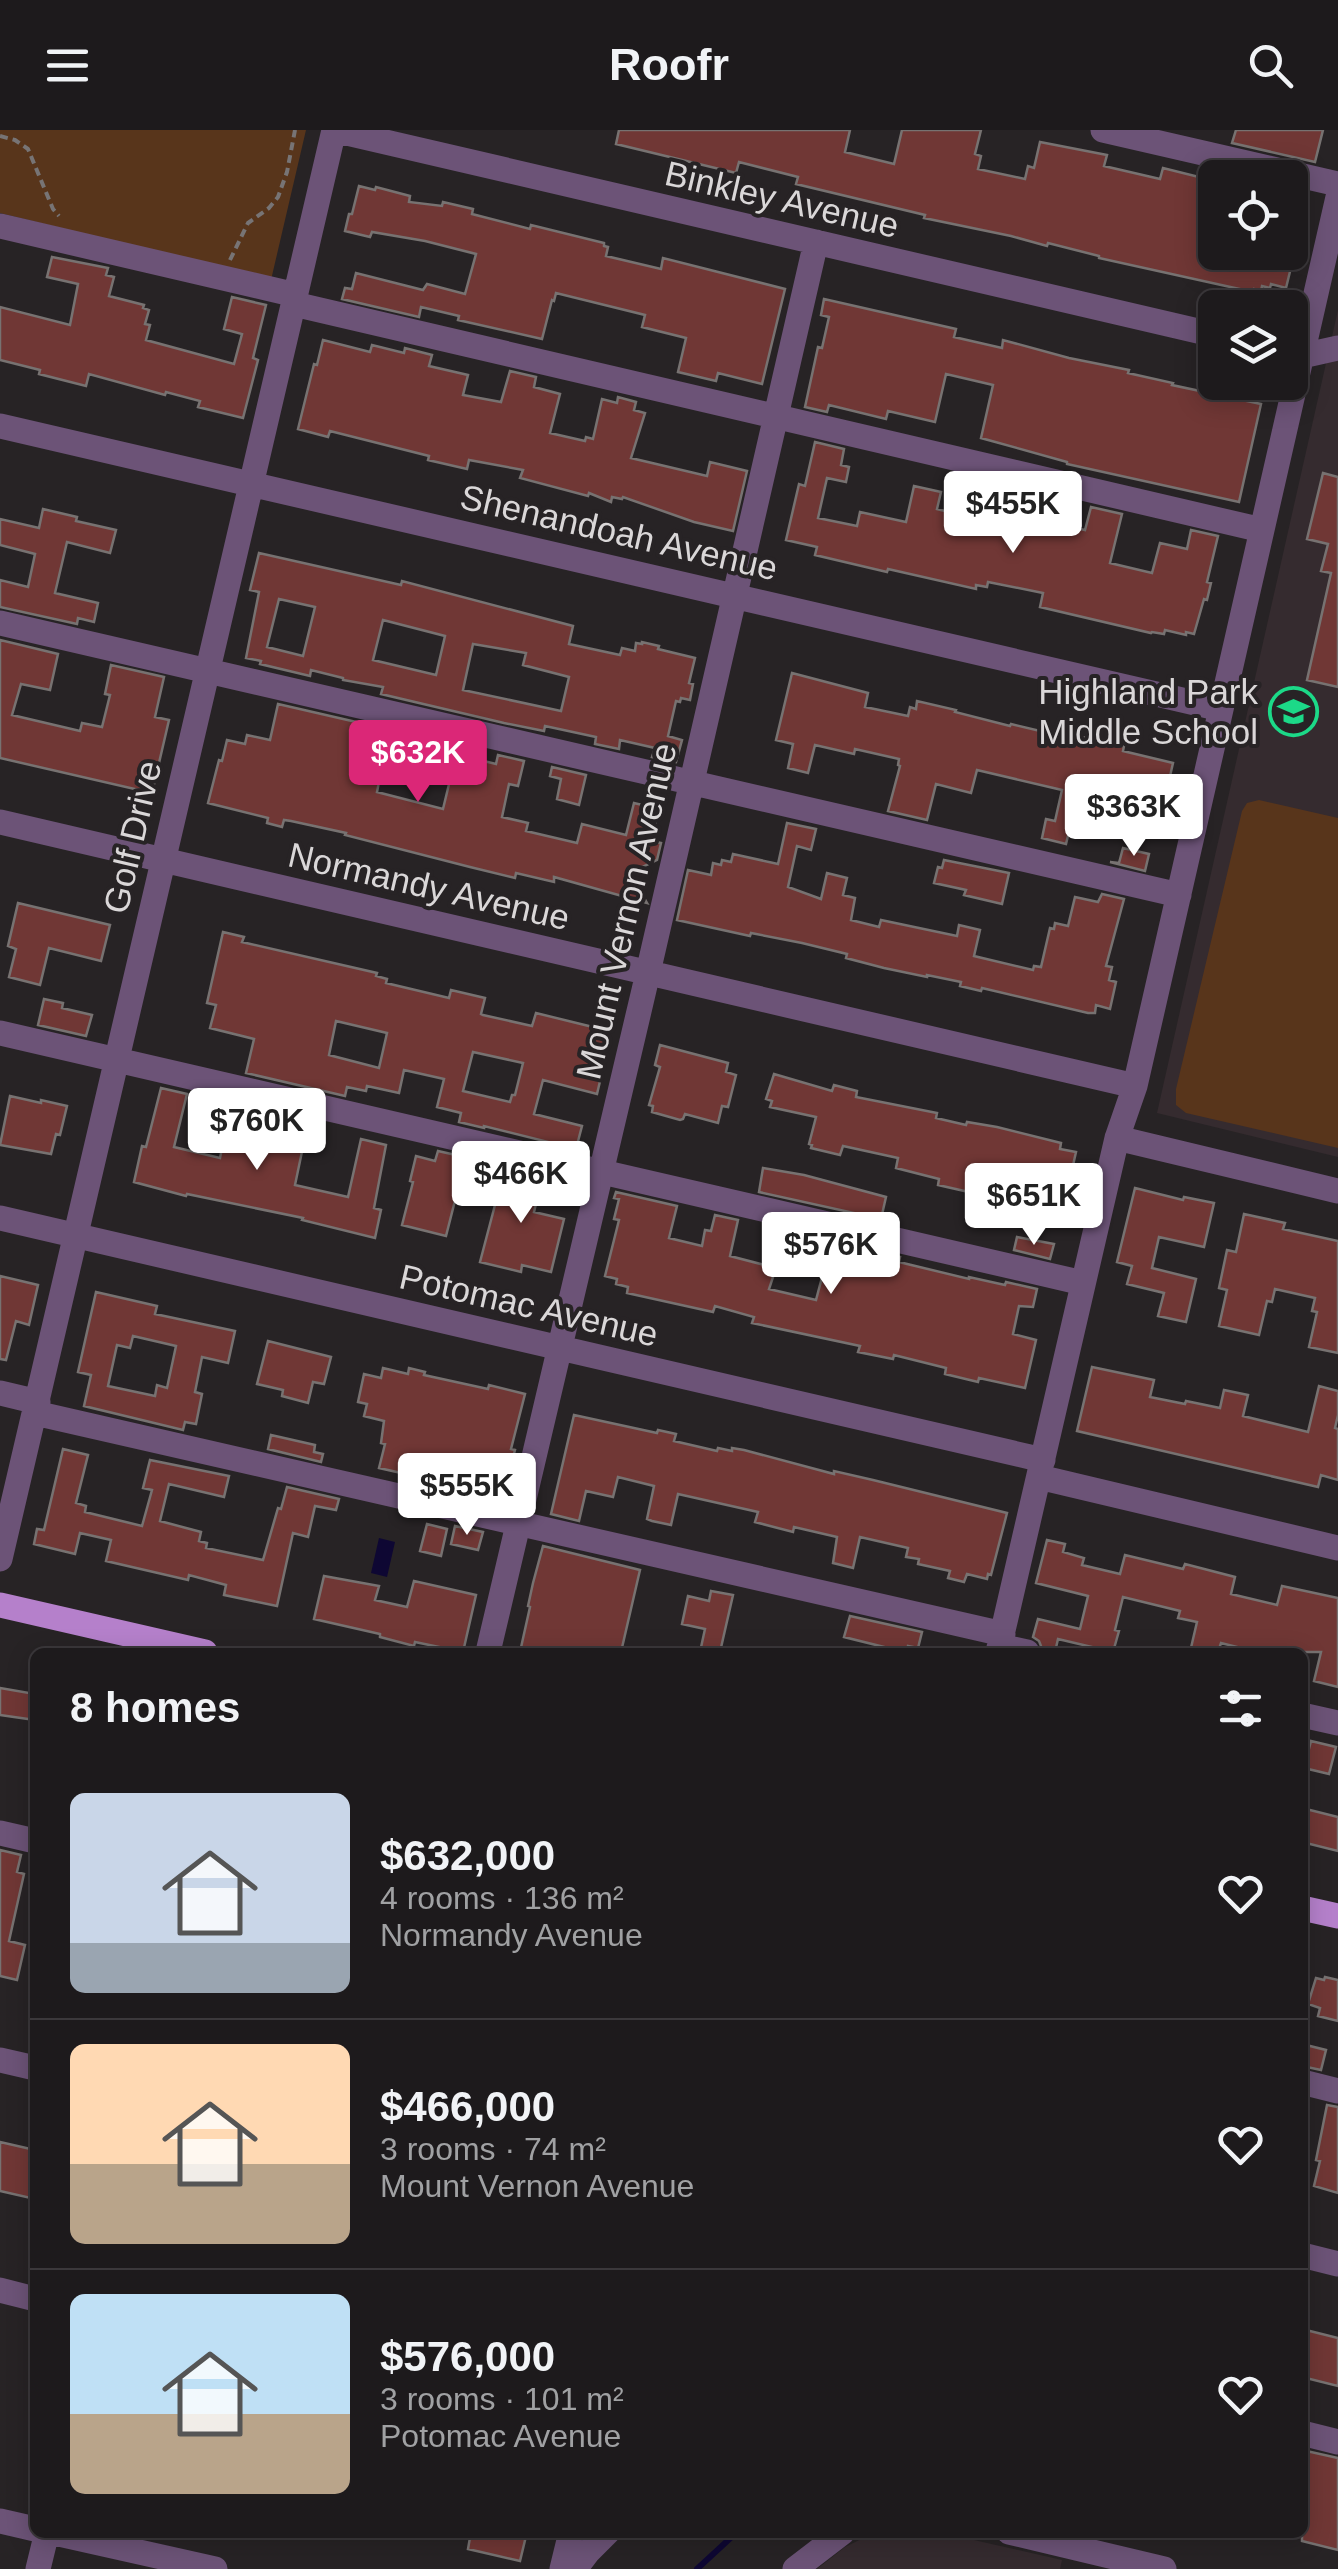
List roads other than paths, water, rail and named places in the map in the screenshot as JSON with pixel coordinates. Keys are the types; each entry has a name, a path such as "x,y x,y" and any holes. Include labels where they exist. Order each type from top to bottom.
{"main road":[{"path":"0,1605 188,1648"},
{"path":"1308,1909 1338,1916"}],"street":[{"name":"Binkley Avenue","path":"334,130 1198,331"},
{"name":"Golf Drive","path":"0,1559 334,130"},
{"path":"1103,130 1338,184"},
{"path":"1308,309 1338,197"},
{"path":"0,226 776,417 1262,530"},
{"name":"Mount Vernon Avenue","path":"489,1648 816,242"},
{"path":"1308,352 1338,348"},
{"path":"0,1393 36,1407 518,1522 1000,1644 1117,1138 1135,1086 1179,896 1262,530 1287,400"},
{"name":"Shenandoah Avenue","path":"0,426 1221,708"},
{"path":"0,623 1179,896"},
{"name":"Normandy Avenue","path":"0,822 1135,1086"},
{"path":"0,1033 1083,1283"},
{"path":"1117,1138 1338,1191"},
{"name":"Potomac Avenue","path":"0,1218 559,1348 1041,1468 1338,1548"},
{"path":"1308,1716 1338,1723"},
{"path":"0,1833 30,1840"},
{"path":"0,2060 30,2067"},
{"path":"1308,2083 1338,2090"},
{"path":"1308,2257 1338,2264"},
{"path":"0,2290 30,2297"},
{"path":"1308,2435 1338,2442"},
{"path":"0,2521 30,2528"},
{"path":"38,2569 46,2538"},
{"path":"75,2538 216,2569"},
{"path":"562,2569 570,2538"},
{"path":"575,2569 602,2538"},
{"path":"795,2569 835,2538"},
{"path":"1033,2538 1164,2569"}],"waterway":[{"path":"697,2569 731,2538"}],"place":[{"name":"Highland Park Middle School","path":"1293,711"}]}
